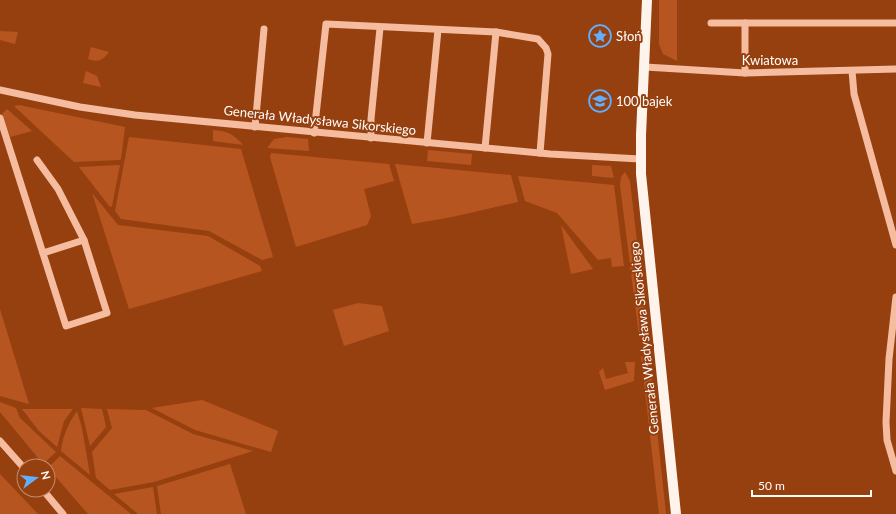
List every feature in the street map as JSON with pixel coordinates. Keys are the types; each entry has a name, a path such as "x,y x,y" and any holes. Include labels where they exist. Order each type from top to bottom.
{"main road":[{"name":"Generała Władysława Sikorskiego","path":"647,0 640,159 644,218 676,514"}],"street":[{"path":"711,23 896,23"},
{"path":"745,23 745,73"},
{"path":"314,133 326,24 380,28 496,32 538,39 546,48 548,54 540,153"},
{"path":"371,138 371,119 380,28"},
{"path":"254,126 264,30"},
{"path":"427,143 438,30"},
{"path":"485,148 496,32"},
{"name":"Kwiatowa","path":"645,67 745,73 896,69"},
{"path":"852,71 854,94 896,245"},
{"name":"Generała Władysława Sikorskiego","path":"0,90 103,111 314,133 540,153 640,159"},
{"path":"0,118 66,326 107,312 84,240 58,188 37,160"},
{"path":"43,253 84,240"},
{"path":"896,297 894,328 889,360 886,422 887,440 896,471"},
{"path":"0,441 16,459"},
{"path":"50,498 63,514"}],"shaded area":[{"path":"659,0 677,0 677,61 663,54 659,44"},
{"path":"0,31 18,32 15,44 0,40"},
{"path":"91,47 109,52 105,57 95,61 88,59"},
{"path":"86,71 97,76 101,87 83,83"},
{"path":"19,105 125,127 121,159 74,162 14,106"},
{"path":"7,109 32,131 10,137 2,114"},
{"path":"213,130 230,134 243,145 213,141"},
{"path":"129,137 241,149 273,257 262,260 209,231 121,219 115,211"},
{"path":"287,137 308,139 309,151 267,148 274,139"},
{"path":"428,150 472,154 471,165 427,161"},
{"path":"271,153 389,164 394,181 364,189 371,216 367,225 296,247 270,157"},
{"path":"395,164 511,175 518,202 452,217 412,224"},
{"path":"120,165 112,206 110,207 79,167"},
{"path":"592,165 611,166 614,178 592,176"},
{"path":"625,172 630,181 647,329 643,338 639,336 620,185 621,177"},
{"path":"518,176 614,185 624,266 612,267 611,258 598,260 557,213 525,201"},
{"path":"92,193 118,225 208,236 260,266 262,271 129,309"},
{"path":"561,225 593,269 571,274"},
{"path":"358,303 382,306 389,331 344,346 333,310"},
{"path":"0,309 29,404 0,396"},
{"path":"641,356 646,358 650,364 666,514 659,514"},
{"path":"625,362 635,362 634,381 605,390 599,372 603,368 606,379 628,373"},
{"path":"202,400 278,431 271,452 195,430 152,408"},
{"path":"0,402 16,408 20,418 56,452 50,458 38,458 0,412"},
{"path":"81,408 102,409 106,427 90,446"},
{"path":"22,409 73,409 64,421 57,447 39,431"},
{"path":"107,409 146,410 193,434 253,451 154,482 110,490 96,478 92,452 112,428"},
{"path":"77,411 82,428 90,475 61,451 66,430"},
{"path":"60,456 131,514 88,514 56,477 56,460"},
{"path":"230,464 246,514 161,514 157,486"},
{"path":"0,474 16,491 16,498 23,498 38,514 0,514"},
{"path":"153,487 157,514 138,514 114,494"}],"place":[{"name":"Słoń","path":"600,36"},
{"name":"100 bajek","path":"600,101"}]}
